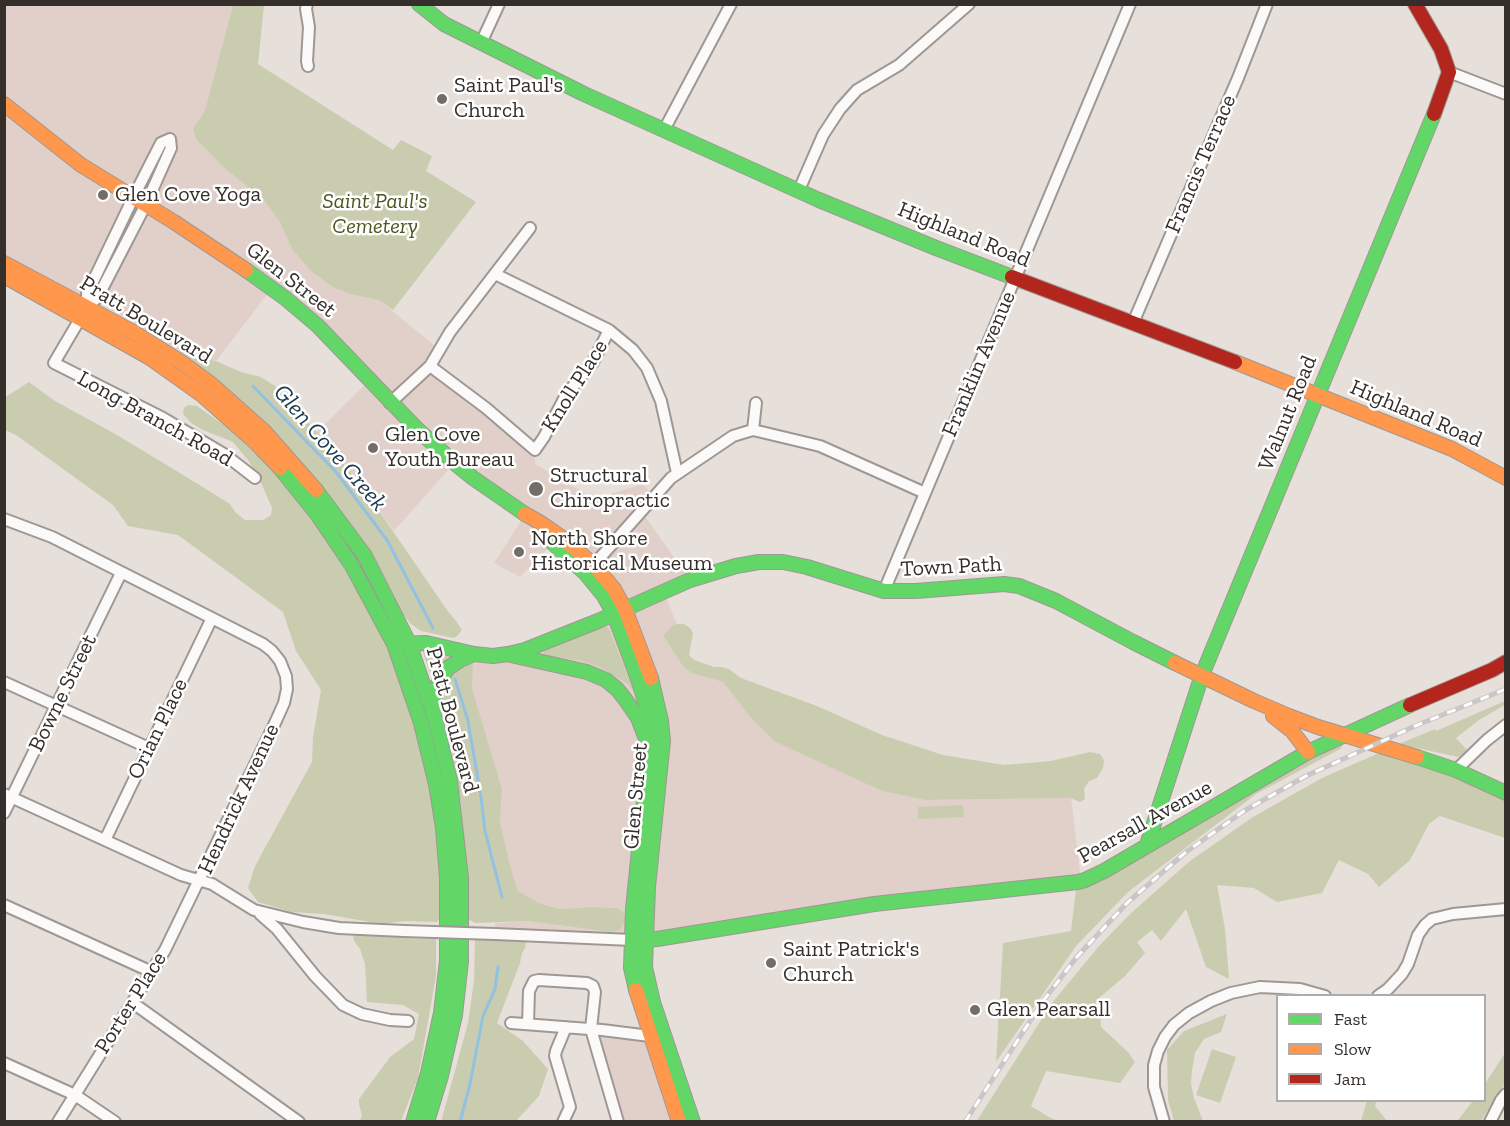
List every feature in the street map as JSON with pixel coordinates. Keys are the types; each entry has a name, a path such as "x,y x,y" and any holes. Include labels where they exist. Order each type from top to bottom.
{"main road":[{"name":"Highland Road","path":"419,4 444,24 584,94 799,190 940,250 1202,349 1452,449 1506,478"},
{"path":"1415,4 1441,49 1449,72"},
{"name":"Walnut Road","path":"1147,845 1202,675 1449,72"},
{"name":"Glen Street","path":"4,104 81,165 140,200 285,298 318,326 418,430 466,473 529,517 536,528 590,569 604,596 620,611 638,679 653,710 663,741 652,789 633,909 639,939 632,968 638,1000 656,1035 693,1122"},
{"name":"Pratt Boulevard","path":"4,263 84,313 174,374 202,395 255,442 317,514 351,564 394,644 421,723 436,784 443,828 447,878 447,960 441,1013 428,1073 413,1122"},
{"name":"Pratt Boulevard","path":"4,276 84,313 135,333 211,384 265,432 297,467 365,556 409,644 435,719 450,781 456,826 461,878 460,961 452,1025 441,1076 427,1122"},
{"name":"Town Path","path":"394,644 426,643 474,654 493,656 508,654 525,650 690,580 736,566 759,562 783,562 807,567 884,591 916,591 1004,584 1018,586 1056,601 1132,642 1289,716 1456,770 1506,793"},
{"path":"435,719 435,697 438,684 448,668 474,654"},
{"name":"Town Path","path":"508,654 587,672 606,680 618,689 638,718 650,742"},
{"name":"Pearsall Avenue","path":"639,939 657,939 874,904 1078,882 1091,878 1308,752 1506,662"},
{"path":"625,699 653,710"},
{"path":"1254,701 1292,731 1308,752"},
{"name":"Glen Street","path":"652,789 650,730 653,710"},
{"path":"1380,745 1372,737 1372,729 1386,716"},
{"name":"Glen Street","path":"656,1035 679,1122"}],"street":[{"path":"307,4 308,66"},
{"path":"482,43 499,4"},
{"path":"664,130 731,4"},
{"path":"799,190 824,135 840,109 857,90 899,64 969,4"},
{"name":"Franklin Avenue","path":"884,591 1130,4"},
{"name":"Francis Terrace","path":"1133,323 1268,4"},
{"path":"1449,72 1506,94"},
{"path":"84,313 98,297 140,200 161,142 170,139 171,148 140,200"},
{"path":"390,402 430,366 450,332 530,228"},
{"path":"495,274 609,330 633,350 654,381 661,401 677,473"},
{"name":"Long Branch Road","path":"84,313 54,363 163,418 224,454 255,478"},
{"name":"Knoll Place","path":"430,366 486,408 535,450 566,395 593,362 609,330"},
{"path":"753,430 756,403"},
{"path":"590,569 677,473 733,436 753,430 820,446 925,493"},
{"path":"4,532 5,520"},
{"name":"Hendrick Avenue","path":"5,520 52,537 263,644 280,661 286,676 287,689 284,703 198,881 217,887 254,910 331,927 354,930 639,939"},
{"name":"Bowne Street","path":"4,813 8,796 56,706 121,573"},
{"name":"Orian Place","path":"105,840 212,618"},
{"path":"4,682 149,748"},
{"path":"1456,770 1506,725"},
{"path":"8,796 198,881"},
{"name":"Porter Place","path":"58,1122 165,950 198,881"},
{"path":"4,905 152,972"},
{"path":"1381,994 1402,974 1418,935 1432,919 1453,914 1506,909"},
{"path":"254,910 271,922 319,981 343,1005 362,1014 408,1021"},
{"path":"528,1024 529,991 534,981 587,983 592,986 595,992 591,1029 618,1122"},
{"path":"1164,1122 1154,1087 1154,1065 1158,1051 1174,1025 1189,1013 1231,993 1260,987 1299,989 1317,994"},
{"path":"133,1002 299,1122"},
{"path":"511,1023 656,1035"},
{"path":"563,1122 570,1107 555,1056 566,1027"},
{"path":"4,1063 75,1095 115,1122"},
{"path":"1490,1122 1506,1094"}],"shaded area":[{"path":"4,5 233,5 205,110 193,129 196,139 224,168 262,198 280,222 292,249 379,300 440,350 430,366 535,450 535,464 595,499 642,484 656,497 642,512 690,580 663,591 677,624 664,634 664,637 682,665 691,673 723,682 751,718 882,791 925,800 1071,798 1081,881 640,941 494,935 495,923 528,921 610,932 617,908 559,909 539,903 518,891 500,822 502,789 471,689 474,654 487,655 624,609 561,535 520,577 494,563 526,513 455,462 394,531 362,485 317,432 370,380 272,288 216,361 213,361 195,349 185,358 5,270"},
{"path":"594,1031 647,1039 685,1121 621,1121"}],"green space":[{"name":"Saint Paul's Cemetery","path":"233,5 264,5 258,64 393,150 401,140 432,156 426,171 476,202 393,310 379,300 350,294 333,287 311,271 292,249 280,222 262,198 224,168 196,139 193,129 205,110"},
{"path":"179,344 195,349 213,361 261,377 275,386 362,486 462,630 458,635 454,638 421,631 411,624 185,358 180,351"},
{"path":"29,382 55,401 117,435 230,504 235,512 245,520 263,520 271,515 272,508 259,478 233,442 203,430 191,423 183,414 184,408 188,405 197,406 228,428 272,469 354,575 402,678 437,814 441,916 437,922 404,921 382,924 395,935 403,938 436,939 436,976 418,1078 401,1121 360,1121 362,1115 359,1099 390,1057 414,1039 419,1014 403,1005 367,1002 365,964 353,936 361,926 370,922 324,914 292,912 258,902 248,888 255,866 312,762 313,737 321,690 296,651 283,612 178,535 128,526 113,505 16,435 5,430 4,398"},
{"path":"684,624 693,633 689,655 694,660 729,669 741,678 817,706 882,735 943,755 1004,765 1051,761 1090,752 1100,754 1104,760 1103,768 1097,778 1089,781 1084,789 1085,799 1080,802 1071,798 925,800 882,791 776,742 751,718 723,682 691,673 682,665 664,637 673,625"},
{"path":"605,625 609,629 634,691 628,684 600,667 582,661 543,655 544,651"},
{"path":"422,650 456,655 433,677"},
{"path":"472,662 472,689 502,789 500,822 518,891 539,903 559,909 617,908 623,912 625,918 619,930 610,932 528,921 475,923 468,919 461,804 441,700 449,673"},
{"path":"1505,701 1505,705 1479,720 1456,738 1469,752 1458,757 1399,744 1435,729 1436,731"},
{"path":"1344,743 1340,749 1256,794 1128,892 1076,946 996,1062 1003,943 1071,931 1077,881 1304,754"},
{"path":"1379,753 1451,775 1505,801 1505,838 1440,816 1429,824 1410,860 1379,887 1368,874 1339,860 1322,893 1277,902 1254,888 1217,885 1225,929 1229,979 1206,967 1186,909 1161,941 1152,930 1137,942 1145,953 1125,976 1099,998 1101,1027 1128,1052 1135,1062 1120,1083 1046,1071 1031,1106 1058,1121 976,1122 1052,1003 1099,946 1130,914 1190,861 1253,817 1322,778"},
{"path":"963,805 964,817 918,819 918,807"},
{"path":"524,939 526,942 497,1023 523,1041 548,1069 539,1096 516,1121 441,1122 468,1023 474,981 475,940"},
{"path":"1227,1014 1221,1032 1204,1039 1195,1053 1191,1084 1203,1121 1174,1121 1168,1100 1167,1050 1184,1031"},
{"path":"1212,1049 1236,1057 1220,1103 1196,1095"},
{"path":"1505,1053 1505,1083 1481,1121 1457,1121 1472,1102 1486,1102 1486,1082"},
{"path":"1366,1102 1376,1102 1375,1106 1387,1121 1361,1121"}],"waterway":[{"name":"Glen Cove Creek","path":"253,386 336,472 387,540 433,628"},
{"name":"Glen Cove Creek","path":"455,679 468,721 485,831 502,897"},
{"name":"Glen Cove Creek","path":"460,1122 483,1016 495,989 498,967"}],"railway":[{"path":"965,1122 1043,1001 1076,958 1127,903 1186,852 1244,811 1306,776 1415,726 1506,689"}],"traffic: fast":[{"path":"419,4 444,24 584,94 819,200 1012,277"},
{"path":"1147,845 1202,675 1434,114"},
{"path":"246,270 285,298 318,326 418,430 457,465 525,514"},
{"path":"280,468 317,514 351,564 394,644 421,723 436,784 443,828 447,878 447,960 441,1013 428,1073 413,1122"},
{"path":"316,490 365,556 409,643 435,719 450,781 461,878 461,961 455,1015 441,1076 427,1122"},
{"path":"544,535 586,574 604,596 614,614 647,708 650,742 633,909 631,968 636,990"},
{"path":"399,644 426,643 474,654 493,656 508,654 525,650 598,621 690,580 736,566 759,562 783,562 807,567 884,591 916,591 1004,584 1019,586 1056,601 1175,663"},
{"path":"435,709 438,684 448,668 474,654"},
{"path":"511,655 587,672 606,680 625,699 638,718 645,736"},
{"path":"651,678 663,741 648,887 645,967 653,1002 693,1122"},
{"path":"632,940 657,939 874,904 1085,880 1308,752 1410,705"},
{"path":"1417,757 1456,770 1506,793"}],"traffic: slow":[{"path":"4,104 81,165 174,222 246,270"},
{"path":"4,263 135,333 181,362 211,384 265,432 316,490"},
{"path":"4,276 150,358 202,395 255,442 280,468"},
{"path":"1235,362 1452,449 1506,478"},
{"path":"525,514 561,537 594,565 614,589 625,609 651,678"},
{"path":"1175,663 1289,716 1417,757"},
{"path":"1273,716 1292,731 1308,752"},
{"path":"636,990 679,1122"}],"traffic: jam":[{"path":"1415,4 1441,49 1449,72 1434,114"},
{"path":"1012,277 1235,362"},
{"path":"1410,705 1506,662"}],"place":[{"name":"Saint Paul's Church","path":"442,99"},
{"name":"Glen Cove Yoga","path":"103,195"},
{"name":"Glen Cove Youth Bureau","path":"373,448"},
{"name":"Structural Chiropractic","path":"536,489"},
{"name":"North Shore Historical Museum","path":"519,552"},
{"name":"Saint Patrick's Church","path":"771,963"},
{"name":"Glen Pearsall","path":"975,1010"}]}
